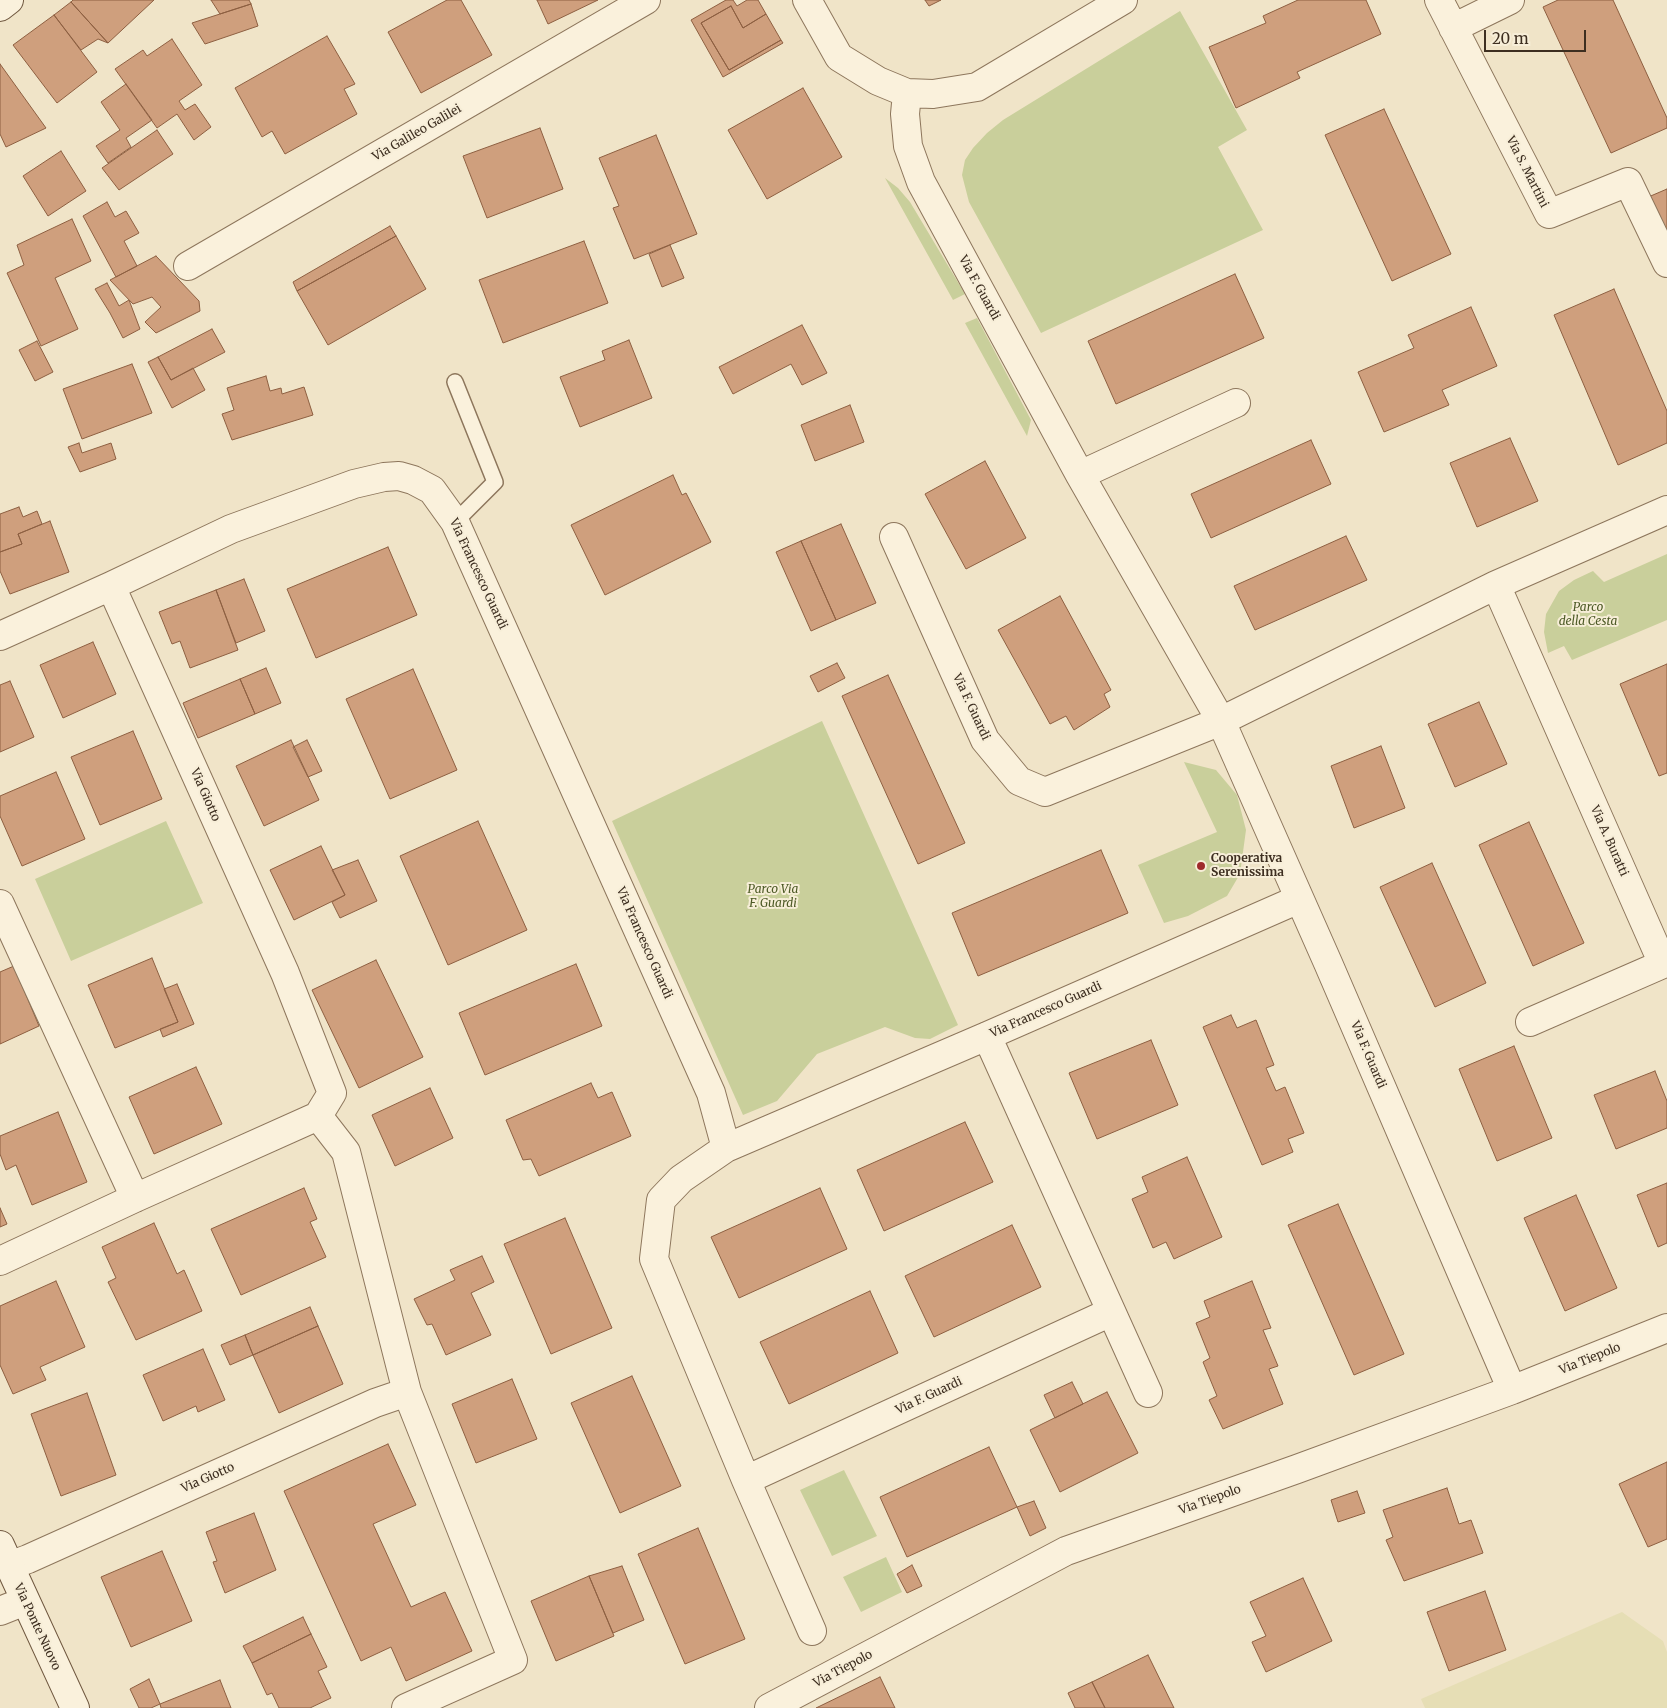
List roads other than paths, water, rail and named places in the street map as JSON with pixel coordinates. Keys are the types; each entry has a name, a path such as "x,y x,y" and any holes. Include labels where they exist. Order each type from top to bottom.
{"street":[{"path":"0,7 9,0"},
{"name":"Via Galileo Galilei","path":"188,266 646,0"},
{"path":"807,0 839,57 878,81 907,93 933,94 977,87 1123,0"},
{"name":"Via S. Martini","path":"1440,0 1549,214 1628,182 1667,263"},
{"path":"1453,28 1510,0"},
{"name":"Via F. Guardi","path":"907,93 905,114 908,146 921,182 1080,475 1221,721 1512,1390"},
{"path":"1080,475 1236,403"},
{"name":"Via Francesco Guardi","path":"111,586 231,529 354,484 384,477 399,476 413,480 432,490 455,522 711,1093 726,1148 1299,899"},
{"path":"1221,721 1496,585 1667,510"},
{"name":"Via F. Guardi","path":"894,537 985,740 1019,781 1045,792 1221,721"},
{"name":"Via A. Buratti","path":"1496,585 1663,964 1530,1022"},
{"path":"0,636 111,586"},
{"name":"Via Giotto","path":"111,586 284,973 332,1094 318,1116"},
{"path":"0,904 135,1198"},
{"path":"987,1036 1148,1393"},
{"path":"0,1261 318,1116 346,1152 407,1392 513,1660 406,1708"},
{"path":"726,1148 681,1180 661,1200 654,1259 746,1480 812,1631"},
{"name":"Via F. Guardi","path":"746,1480 1111,1312"},
{"name":"Via Tiepolo","path":"769,1708 1066,1551 1512,1390 1667,1328"},
{"name":"Via Giotto","path":"5,1556 28,1559 375,1403 407,1392"},
{"name":"Via Ponte Nuovo","path":"5,1556 74,1708"},
{"name":"Via Ponte Nuovo","path":"0,1610 25,1601"}],"lane":[{"path":"455,522 495,482 456,382"}],"place":[{"name":"Cooperativa Serenissima","path":"1201,866"}],"park label":[{"name":"Parco della Cesta","path":"1588,615"},
{"name":"Parco Via F. Guardi","path":"773,897"}]}
